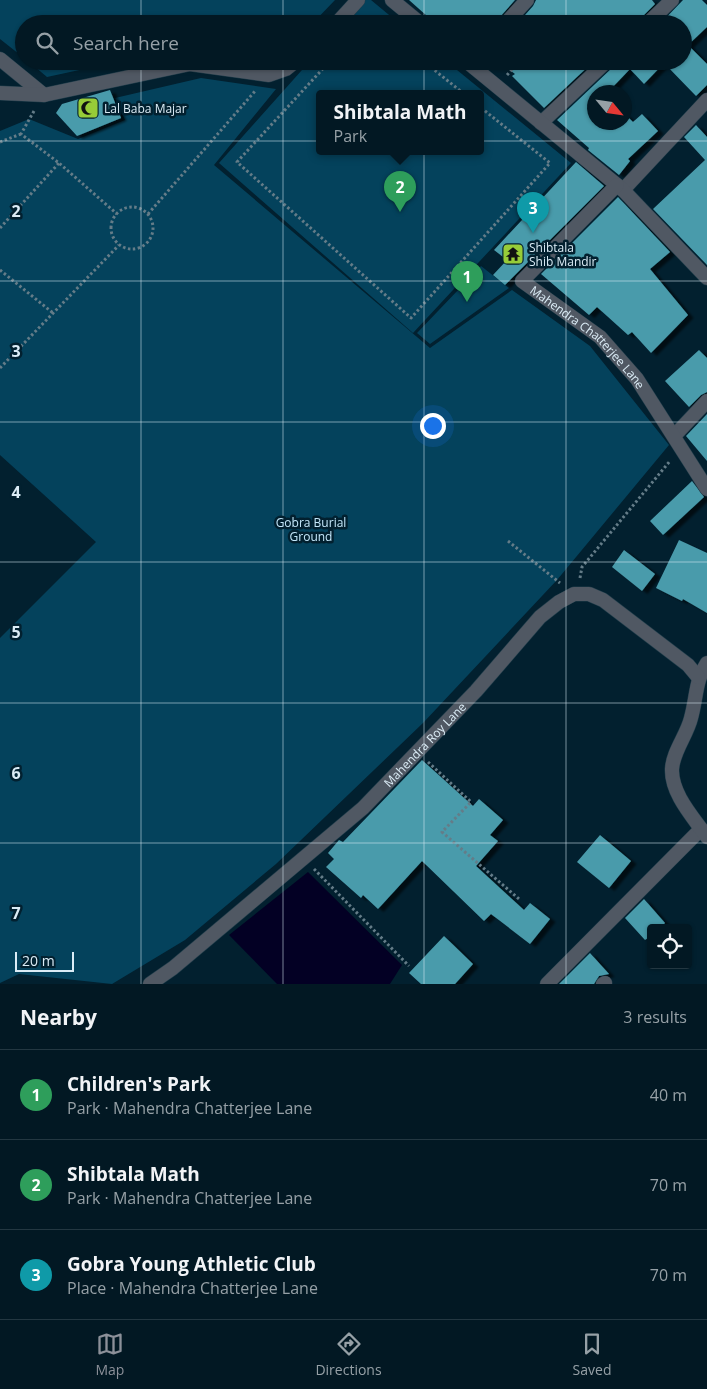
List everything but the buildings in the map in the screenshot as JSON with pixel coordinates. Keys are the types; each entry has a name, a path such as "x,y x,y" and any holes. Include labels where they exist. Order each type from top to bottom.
{"street":[{"path":"344,15 358,0"},
{"path":"392,0 410,15"},
{"path":"513,15 527,0"},
{"path":"656,15 672,0"},
{"path":"0,59 44,95"},
{"path":"0,93 44,95 162,70"},
{"path":"233,70 269,75 283,70"},
{"path":"478,70 620,188 707,278"},
{"path":"541,123 597,70"},
{"path":"620,188 707,100"},
{"name":"Mahendra Chatterjee Lane","path":"620,188 522,281 600,337 637,379 707,489"},
{"path":"678,441 707,401"},
{"path":"574,594 589,594 603,600 688,665 698,677"},
{"name":"Mahendra Roy Lane","path":"150,984 173,968 363,808 476,690 540,617 559,602 574,594"},
{"path":"547,984 704,833 677,792 672,769 690,721 698,677 707,663"}],"path":[{"path":"322,70 237,162 411,318 550,163 484,110"},
{"path":"434,70 459,90"},
{"path":"148,214 269,75"},
{"path":"0,142 21,134 44,95"},
{"path":"21,134 59,163 117,214"},
{"path":"0,228 59,163"},
{"path":"129,208 142,210 148,214 153,227 153,234 145,245 132,250 119,245 114,240 111,226 117,214 129,208"},
{"path":"0,368 119,245"},
{"path":"0,270 53,313"},
{"path":"508,541 574,594 582,566 678,441"},
{"path":"417,752 470,802 442,832 519,899"},
{"path":"302,858 410,966"}],"green space":[{"path":"0,0 335,0 321,15 15,15 15,51 0,39"},
{"path":"365,0 371,0 389,15 352,15"},
{"path":"39,70 79,70 47,77"},
{"path":"302,70 457,70 482,90 316,90 316,155 484,155 484,92 571,163 413,333 219,163"},
{"name":"Gobra Burial Ground","path":"201,78 276,89 214,165 430,348 512,290 590,346 669,445 557,580 423,723 276,864 185,940 112,984 19,974 0,983 0,638 96,542 0,455 0,131 29,119 78,139 125,120 115,98"},
{"path":"481,266 509,288 430,344 417,333"}],"shaded area":[{"path":"308,872 402,965 390,984 277,984 229,935"}],"place":[{"name":"Lal Baba Majar","path":"88,108"},
{"name":"Shibtala Math","path":"400,212"},
{"name":"Gobra Young Athletic Club","path":"533,233"},
{"name":"Shibtala Shib Mandir","path":"513,254"},
{"name":"Children's Park","path":"467,302"}]}
